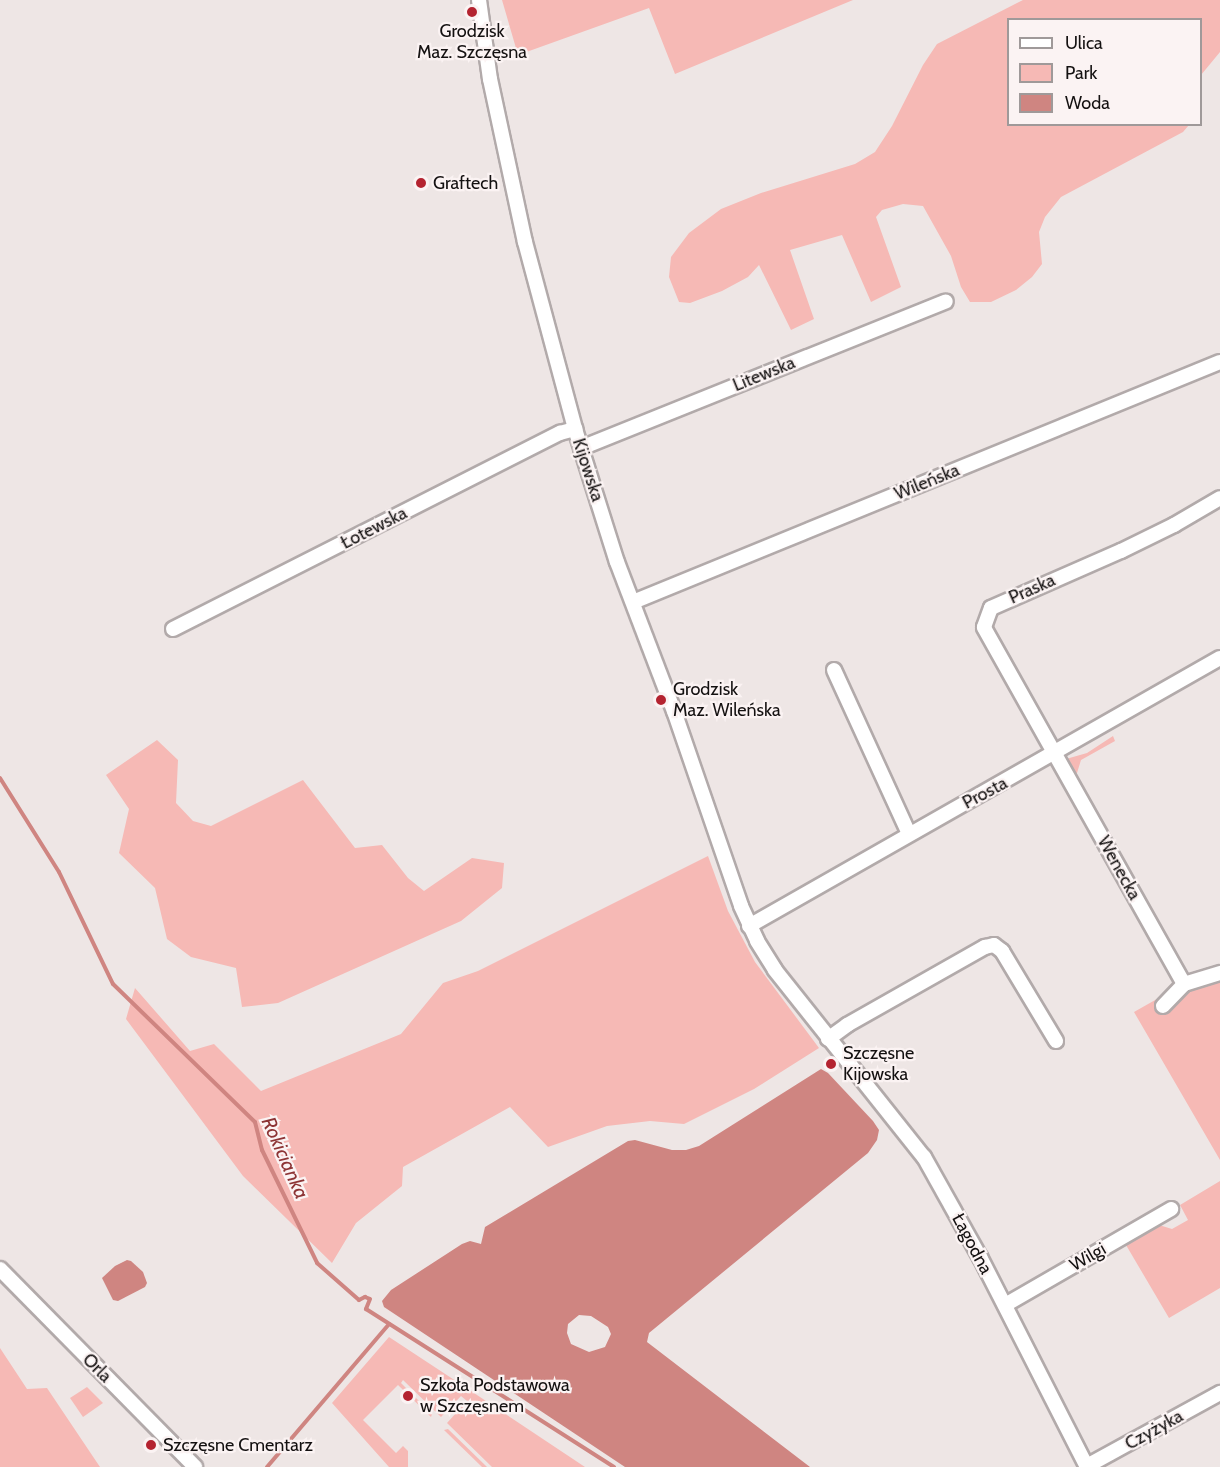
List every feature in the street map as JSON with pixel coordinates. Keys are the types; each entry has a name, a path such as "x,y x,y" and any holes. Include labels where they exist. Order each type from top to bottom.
{"street":[{"name":"Kijowska","path":"479,0 490,79 525,242 575,429 617,562 750,926"},
{"name":"Litewska","path":"581,448 946,301"},
{"name":"Wileńska","path":"633,602 1220,362"},
{"name":"Łotewska","path":"173,629 560,434 575,429"},
{"name":"Praska","path":"1054,753 984,627 991,608 1121,551 1174,525 1220,498"},
{"name":"Prosta","path":"750,926 1220,658"},
{"path":"834,670 909,834"},
{"name":"Wenecka","path":"1054,753 1184,984"},
{"name":"Łagodna","path":"750,926 775,970 924,1157 1005,1305 1087,1467"},
{"path":"828,1039 985,947 994,945 1002,951 1056,1041"},
{"path":"1163,1006 1184,984 1220,973"},
{"name":"Wilgi","path":"1005,1305 1171,1209"},
{"name":"Orla","path":"0,1269 195,1467"},
{"name":"Czyżyka","path":"1087,1467 1220,1393"}],"green space":[{"path":"502,0 853,0 675,74 649,8 518,55"},
{"path":"1023,0 1220,0 1220,52 1202,74 1202,18 1007,18 1007,126 1188,126 1183,132 1061,197 1045,217 1039,232 1042,264 1032,277 1016,290 991,302 970,302 961,287 951,256 923,206 903,204 882,210 876,217 901,287 871,302 842,235 790,250 814,319 791,330 759,265 748,277 722,291 690,303 679,302 669,277 671,257 689,233 721,209 761,193 855,164 875,152 937,44"},
{"path":"1113,736 1115,741 1081,760 1077,773 1072,775 1066,759 1087,753"},
{"path":"157,740 178,760 176,803 193,821 211,826 303,780 355,848 382,845 408,878 424,891 472,858 504,863 502,888 461,921 278,1003 242,1007 236,968 191,957 167,939 155,888 119,853 129,809 106,775"},
{"path":"708,856 728,911 755,962 819,1048 754,1089 684,1124 650,1121 607,1126 548,1147 510,1107 403,1167 402,1186 356,1223 332,1263 243,1176 126,1019 135,988 190,1051 214,1044 261,1091 401,1034 443,983 478,971"},
{"path":"1220,981 1220,1160 1134,1012 1164,995 1184,992"},
{"path":"1220,1181 1220,1288 1169,1318 1126,1245 1159,1225 1172,1229 1188,1220 1180,1205"},
{"name":"Szkoła Podstawowa w Szczęsnem","path":"389,1337 585,1467 492,1467 447,1423 467,1401 461,1396 441,1417 403,1380 401,1383 432,1414 431,1417 398,1385 363,1420 396,1453 403,1446 408,1451 408,1467 389,1467 332,1403"},
{"path":"0,1348 27,1389 47,1388 100,1467 0,1467"},
{"path":"87,1387 103,1403 83,1417 70,1398"},
{"path":"448,1429 487,1467 482,1467 444,1430"}],"water":[{"path":"821,1069 828,1073 879,1130 877,1140 868,1153 649,1333 647,1342 810,1467 625,1467 384,1307 382,1301 391,1290 462,1244 470,1241 481,1244 485,1227 628,1141 635,1140 672,1150 686,1150 699,1146","holes":["579,1315 591,1316 608,1327 611,1334 605,1347 589,1352 571,1344 567,1333 568,1324"]},
{"path":"127,1260 143,1272 147,1283 145,1287 118,1301 113,1300 102,1278 115,1266"}],"waterway":[{"name":"Rokicianka","path":"0,778 59,872 113,984 255,1122 262,1150 317,1263 359,1300 365,1297 370,1299 366,1309 614,1467"},
{"path":"267,1467 389,1324"}],"place":[{"name":"Grodzisk Maz. Szczęsna","path":"472,12"},
{"name":"Graftech","path":"421,183"},
{"name":"Grodzisk Maz. Wileńska","path":"661,700"},
{"name":"Szczęsne Kijowska","path":"831,1064"},
{"name":"Szkoła Podstawowa w Szczęsnem","path":"408,1396"},
{"name":"Szczęsne Cmentarz","path":"151,1445"}]}
